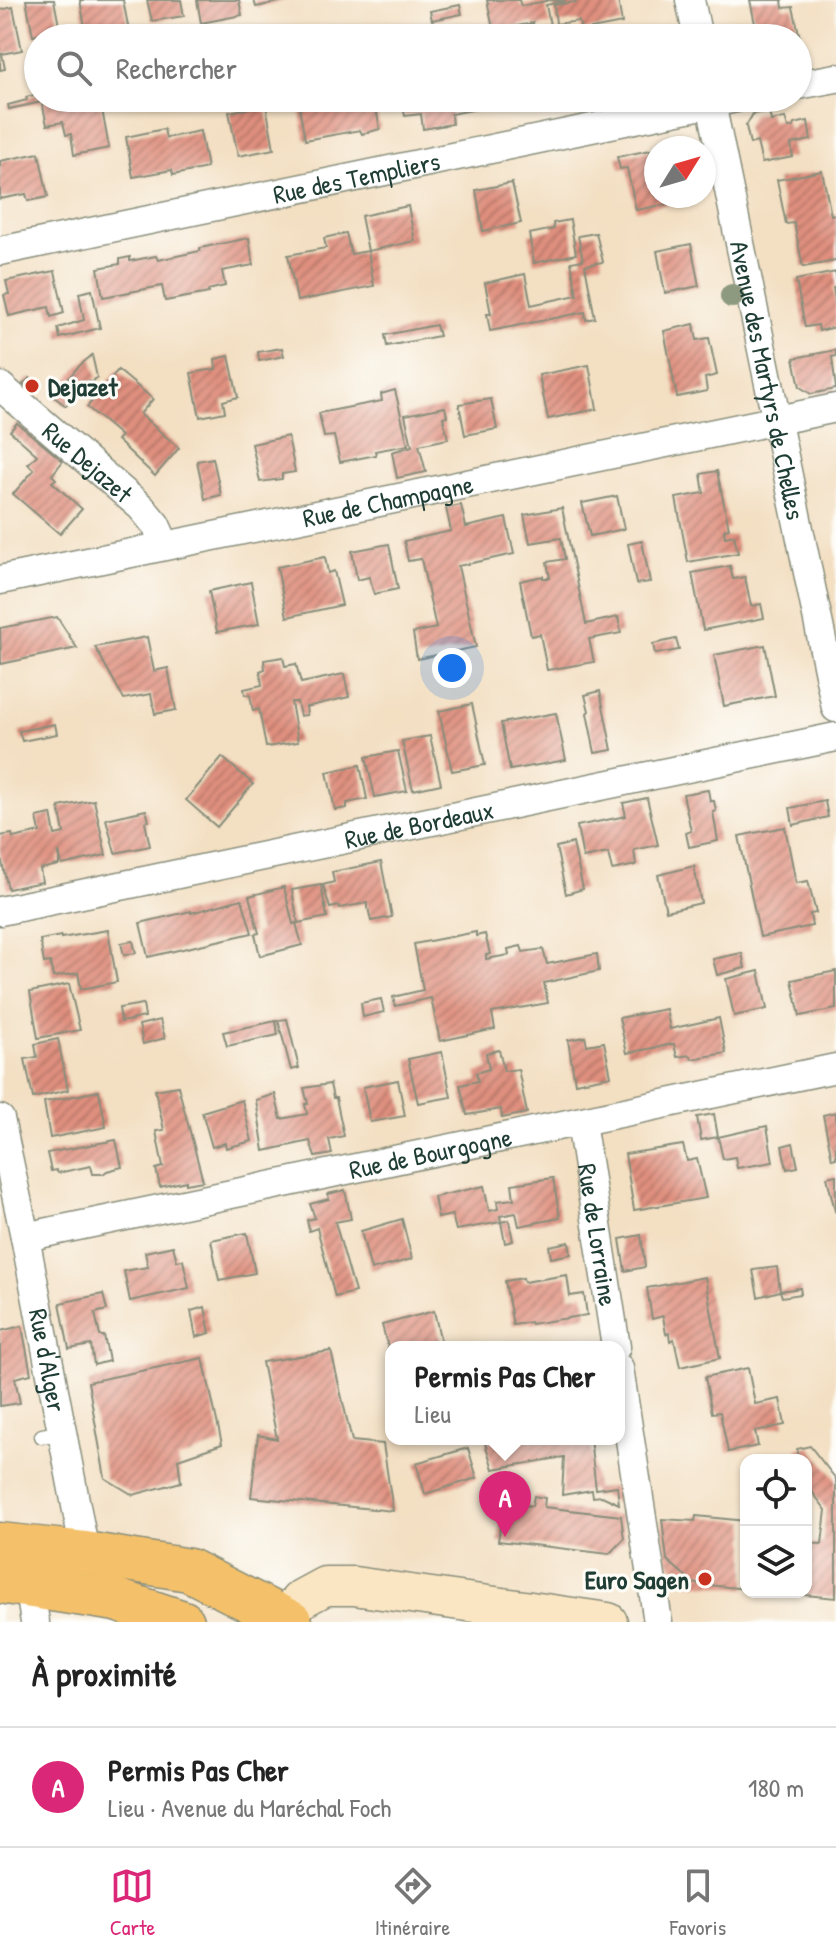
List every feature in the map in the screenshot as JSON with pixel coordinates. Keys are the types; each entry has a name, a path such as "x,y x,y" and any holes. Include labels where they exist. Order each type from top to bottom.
{"main road":[{"path":"22,1573 85,1553 189,1570 286,1621"},
{"path":"22,1573 183,1622"}],"street":[{"path":"690,0 695,24"},
{"path":"812,82 836,78"},
{"name":"Rue des Templiers","path":"0,251 662,112"},
{"name":"Avenue des Martyrs de Chelles","path":"721,112 777,420 836,708"},
{"name":"Rue Dejazet","path":"0,386 141,507 156,525 165,545"},
{"name":"Rue de Champagne","path":"0,580 836,408"},
{"name":"Rue de Bordeaux","path":"0,911 836,737"},
{"name":"Rue de Bourgogne","path":"25,1237 836,1068"},
{"name":"Rue d'Alger","path":"0,1119 25,1237 52,1434 85,1553"},
{"name":"Rue de Lorraine","path":"581,1122 615,1341"},
{"path":"625,1407 658,1622"},
{"path":"286,1621 301,1599 325,1586 354,1586 440,1609 608,1622"}],"building":[{"path":"26,0 54,0 59,24 31,24"},
{"path":"80,0 123,0 128,24 84,24"},
{"path":"147,0 181,0 184,16 152,21"},
{"path":"197,0 239,0 242,15 201,23"},
{"path":"254,0 284,0 284,1 256,7"},
{"path":"487,0 519,0 521,6 546,0 566,1 546,5 550,24 492,24"},
{"path":"618,0 622,23 580,24 579,21 556,24 554,5"},
{"path":"750,0 782,0 783,8 793,7 797,24 755,24"},
{"path":"460,5 462,14 432,20 430,11"},
{"path":"13,7 22,50 2,54 5,69 0,70 0,10"},
{"path":"24,101 24,106 9,109 8,105"},
{"path":"44,112 103,112 109,148 74,155 71,134 66,135 63,122 47,125"},
{"path":"229,112 267,112 274,149 238,156"},
{"path":"300,112 377,112 380,129 305,140"},
{"path":"404,112 462,112 451,114 452,124 423,129 421,114 405,116"},
{"path":"769,112 771,121 785,118 788,128 808,121 811,140 791,144 793,157 762,163 757,142 750,144 746,126 753,114"},
{"path":"164,129 166,138 200,131 207,168 173,175 172,170 133,177 126,137"},
{"path":"644,151 644,208 647,208 636,210 627,168 620,169 617,157"},
{"path":"39,153 48,197 28,201 26,194 0,199 0,161"},
{"path":"822,171 831,215 836,214 836,261 803,267 794,223 786,224 777,180"},
{"path":"512,183 521,223 483,231 476,190"},
{"path":"408,206 415,241 368,251 361,216"},
{"path":"570,220 576,254 534,263 529,234 554,229 553,223"},
{"path":"346,233 351,254 368,251 374,286 297,301 288,255 326,248 324,238"},
{"path":"596,233 603,262 585,265 595,318 586,320 585,312 490,331 487,314 491,314 485,283 525,274 531,305 577,295 571,262 583,260 578,236"},
{"path":"249,238 253,265 222,271 225,286 208,290 209,293 165,301 162,286 103,297 98,268 120,264 120,259 130,257 130,261 156,256 158,260"},
{"path":"691,244 699,286 665,293 657,251"},
{"path":"55,271 64,313 51,317 49,307 9,316 4,295 9,294 6,281"},
{"path":"836,272 836,287 833,288 836,327 819,331 818,325 805,327 796,280"},
{"path":"92,290 100,328 60,338 58,328 84,320 79,293"},
{"path":"694,324 697,340 709,338 717,375 705,378 707,391 677,397 664,331"},
{"path":"436,325 439,336 387,346 385,335"},
{"path":"282,348 284,356 259,361 258,352"},
{"path":"836,350 836,356 832,357 836,389 811,394 800,387 794,358"},
{"path":"92,355 97,377 91,383 88,381 66,406 53,396"},
{"path":"229,356 238,397 223,401 225,412 200,417 191,373 216,369 215,359"},
{"path":"589,365 597,409 548,419 539,375"},
{"path":"118,370 153,399 140,414 179,448 155,476 117,440 121,436 87,407"},
{"name":"Dejazet","path":"30,378 41,388 35,394 23,384"},
{"path":"395,390 408,445 340,462 334,436 324,437 319,413 382,401 381,394"},
{"path":"491,399 497,429 465,435 459,404"},
{"path":"445,407 447,416 443,417 448,439 419,445 426,472 397,478 392,452 412,446 405,415"},
{"path":"17,423 63,461 52,475 56,479 52,482 82,509 60,534 13,494 34,470 28,464 37,455 10,431"},
{"path":"288,436 295,472 282,474 282,479 260,482 252,444"},
{"path":"213,458 221,495 205,499 197,461"},
{"path":"717,471 729,528 724,530 725,537 734,535 738,553 688,562 676,498 704,493 701,474"},
{"path":"617,496 624,529 590,536 582,503"},
{"path":"461,505 466,527 506,518 514,554 458,566 476,647 417,659 413,633 436,628 421,559 408,561 404,541 451,531 446,508"},
{"path":"562,508 586,624 618,617 621,633 589,639 594,662 547,670 540,634 531,636 520,581 543,576 550,578 547,562 565,559 561,538 530,543 524,515"},
{"path":"642,541 650,582 636,584 628,544"},
{"path":"389,544 398,589 374,594 369,577 357,580 352,551"},
{"path":"325,557 328,573 334,571 342,605 287,617 277,567"},
{"path":"730,566 733,579 745,577 751,606 761,604 764,618 703,630 692,573"},
{"path":"251,582 259,624 217,632 209,591"},
{"path":"57,617 77,648 1,664 0,628"},
{"path":"147,637 154,671 168,668 176,710 155,714 151,694 124,699 95,647"},
{"path":"676,639 679,650 655,654 653,644"},
{"path":"765,645 775,696 724,706 714,655"},
{"path":"283,657 285,666 296,664 301,683 344,674 349,697 306,707 307,715 300,716 297,702 291,702 298,742 266,747 259,709 253,711 250,695 245,695 244,689 262,685 260,671 265,669 264,660"},
{"path":"600,691 612,750 595,753 585,695"},
{"path":"472,704 485,765 452,771 439,711"},
{"path":"556,713 566,760 510,770 501,723"},
{"path":"55,724 57,734 22,741 19,731"},
{"path":"430,736 441,784 413,790 402,741"},
{"path":"398,751 407,791 375,797 366,757"},
{"path":"222,757 253,784 217,827 186,800"},
{"path":"360,765 367,799 347,803 347,808 335,810 327,772"},
{"path":"708,790 716,811 713,812 718,841 689,847 686,833 691,831 683,794"},
{"path":"647,798 658,845 634,850 636,865 612,870 608,853 583,858 577,826 626,816 623,803"},
{"path":"94,800 106,855 62,865 59,852 59,865 40,869 42,882 8,889 0,853 0,836 12,834 13,838 40,832 37,817 51,814 55,835 64,833 59,807"},
{"path":"825,801 828,817 793,825 790,808"},
{"path":"146,810 150,846 115,853 106,819"},
{"path":"785,827 796,883 808,881 816,913 810,914 812,926 760,937 739,836"},
{"path":"573,843 583,889 566,894 556,847"},
{"path":"381,862 392,917 371,921 367,903 330,908 323,885 334,882 332,872"},
{"path":"694,866 701,903 666,911 658,875"},
{"path":"321,885 327,917 298,923 292,890"},
{"path":"284,887 302,945 260,956 255,934 259,933 249,896"},
{"path":"242,899 252,933 148,957 140,923"},
{"path":"108,930 117,982 81,989 78,973 53,977 50,962 44,963 40,940"},
{"path":"476,932 476,936 485,934 490,954 486,955 486,959 509,955 508,949 521,946 523,952 543,949 547,964 597,954 599,971 544,983 548,1003 492,1013 495,1029 440,1041 431,998 395,1006 393,997 423,990 414,944"},
{"path":"133,941 136,953 124,955 121,943"},
{"path":"742,953 745,968 717,975 713,959"},
{"path":"759,971 767,1009 734,1016 726,979"},
{"path":"836,971 836,1009 800,1016 792,980"},
{"path":"69,984 80,1030 38,1038 30,992"},
{"path":"381,999 384,1012 363,1017 361,1003"},
{"path":"143,1004 145,1017 121,1022 119,1008"},
{"path":"666,1009 670,1029 719,1018 726,1053 692,1059 690,1055 677,1057 674,1044 627,1053 619,1018"},
{"path":"287,1019 299,1068 291,1070 278,1020"},
{"path":"160,1020 165,1038 143,1044 139,1025"},
{"path":"276,1021 278,1035 227,1046 223,1032"},
{"path":"585,1037 587,1045 604,1042 611,1076 575,1083 568,1040"},
{"path":"58,1039 68,1090 33,1098 25,1059 37,1057 35,1044"},
{"path":"499,1050 504,1071 518,1069 527,1113 502,1118 501,1109 467,1115 460,1085 478,1081 476,1073 489,1069 486,1053"},
{"path":"442,1052 451,1097 418,1103 408,1059"},
{"path":"398,1080 405,1116 370,1122 363,1087"},
{"path":"330,1084 344,1136 329,1139 332,1154 315,1157 310,1141 264,1151 256,1100 275,1094 281,1119 307,1114 304,1088"},
{"path":"178,1086 203,1181 160,1187 156,1169 163,1167 156,1131 164,1130 155,1090"},
{"path":"99,1091 106,1127 50,1138 44,1102"},
{"path":"242,1100 252,1141 226,1148 225,1143 212,1147 202,1112"},
{"path":"836,1112 836,1158 832,1159 823,1115"},
{"path":"714,1114 718,1137 701,1140 697,1117"},
{"path":"767,1126 773,1162 737,1168 735,1157 723,1159 718,1137"},
{"path":"116,1140 122,1167 103,1174 93,1174 91,1166 58,1173 51,1171 47,1153"},
{"path":"793,1143 798,1167 787,1169 782,1146"},
{"path":"683,1145 687,1161 697,1159 706,1198 634,1210 625,1154"},
{"path":"836,1175 836,1210 835,1211 827,1177"},
{"path":"553,1178 560,1218 519,1226 516,1213 500,1216 501,1222 456,1230 452,1215 438,1218 434,1197 484,1186 489,1211 498,1209 497,1201 514,1199 512,1184"},
{"path":"345,1190 351,1219 335,1222 355,1292 335,1297 317,1228 309,1231 307,1220 315,1218 310,1204 329,1199 328,1194"},
{"path":"402,1219 412,1259 371,1270 361,1231"},
{"path":"509,1220 513,1241 505,1243 501,1222"},
{"path":"247,1233 255,1273 219,1280 211,1240"},
{"path":"641,1235 645,1267 625,1271 620,1239"},
{"path":"569,1242 571,1254 551,1258 549,1246"},
{"path":"173,1246 177,1261 183,1260 189,1288 130,1301 124,1271 148,1267 145,1252"},
{"path":"777,1267 780,1291 758,1297 753,1270"},
{"path":"567,1275 570,1296 584,1294 587,1315 513,1325 505,1281 523,1278 524,1282"},
{"path":"705,1277 720,1358 680,1367 674,1339 670,1341 669,1333 666,1334 663,1316 652,1319 647,1288"},
{"path":"800,1288 801,1294 782,1297 780,1291"},
{"path":"103,1294 107,1310 95,1313 109,1361 94,1365 91,1345 69,1349 60,1303"},
{"path":"205,1307 210,1333 196,1337 191,1311"},
{"path":"434,1311 441,1341 386,1341 382,1325"},
{"path":"22,1326 31,1374 15,1378 20,1403 0,1406 0,1331"},
{"path":"331,1351 352,1441 383,1444 393,1511 251,1497 258,1435 277,1439 262,1362"},
{"path":"203,1358 222,1444 178,1459 181,1482 133,1495 105,1478 88,1382"},
{"path":"748,1368 755,1404 780,1399 785,1425 755,1431 758,1446 728,1452 720,1412 712,1413 705,1377"},
{"path":"486,1445 591,1445 596,1489 617,1486 619,1504 602,1496 593,1497 592,1490 562,1495 564,1457 493,1469"},
{"path":"810,1446 836,1479 836,1598 812,1596 812,1543 822,1544 826,1510 812,1492 812,1454 797,1454 797,1449"},
{"path":"468,1448 477,1478 425,1494 416,1463"},
{"path":"534,1496 545,1498 544,1507 621,1516 624,1539 609,1554 498,1541 501,1521 509,1522 503,1503 532,1506"},
{"path":"696,1516 740,1520 740,1588 690,1583 667,1560 662,1519 695,1521"}],"place":[{"name":"Dejazet","path":"32,386"},
{"name":"Permis Pas Cher","path":"505,1537"},
{"name":"Euro Sagen","path":"705,1579"}]}
